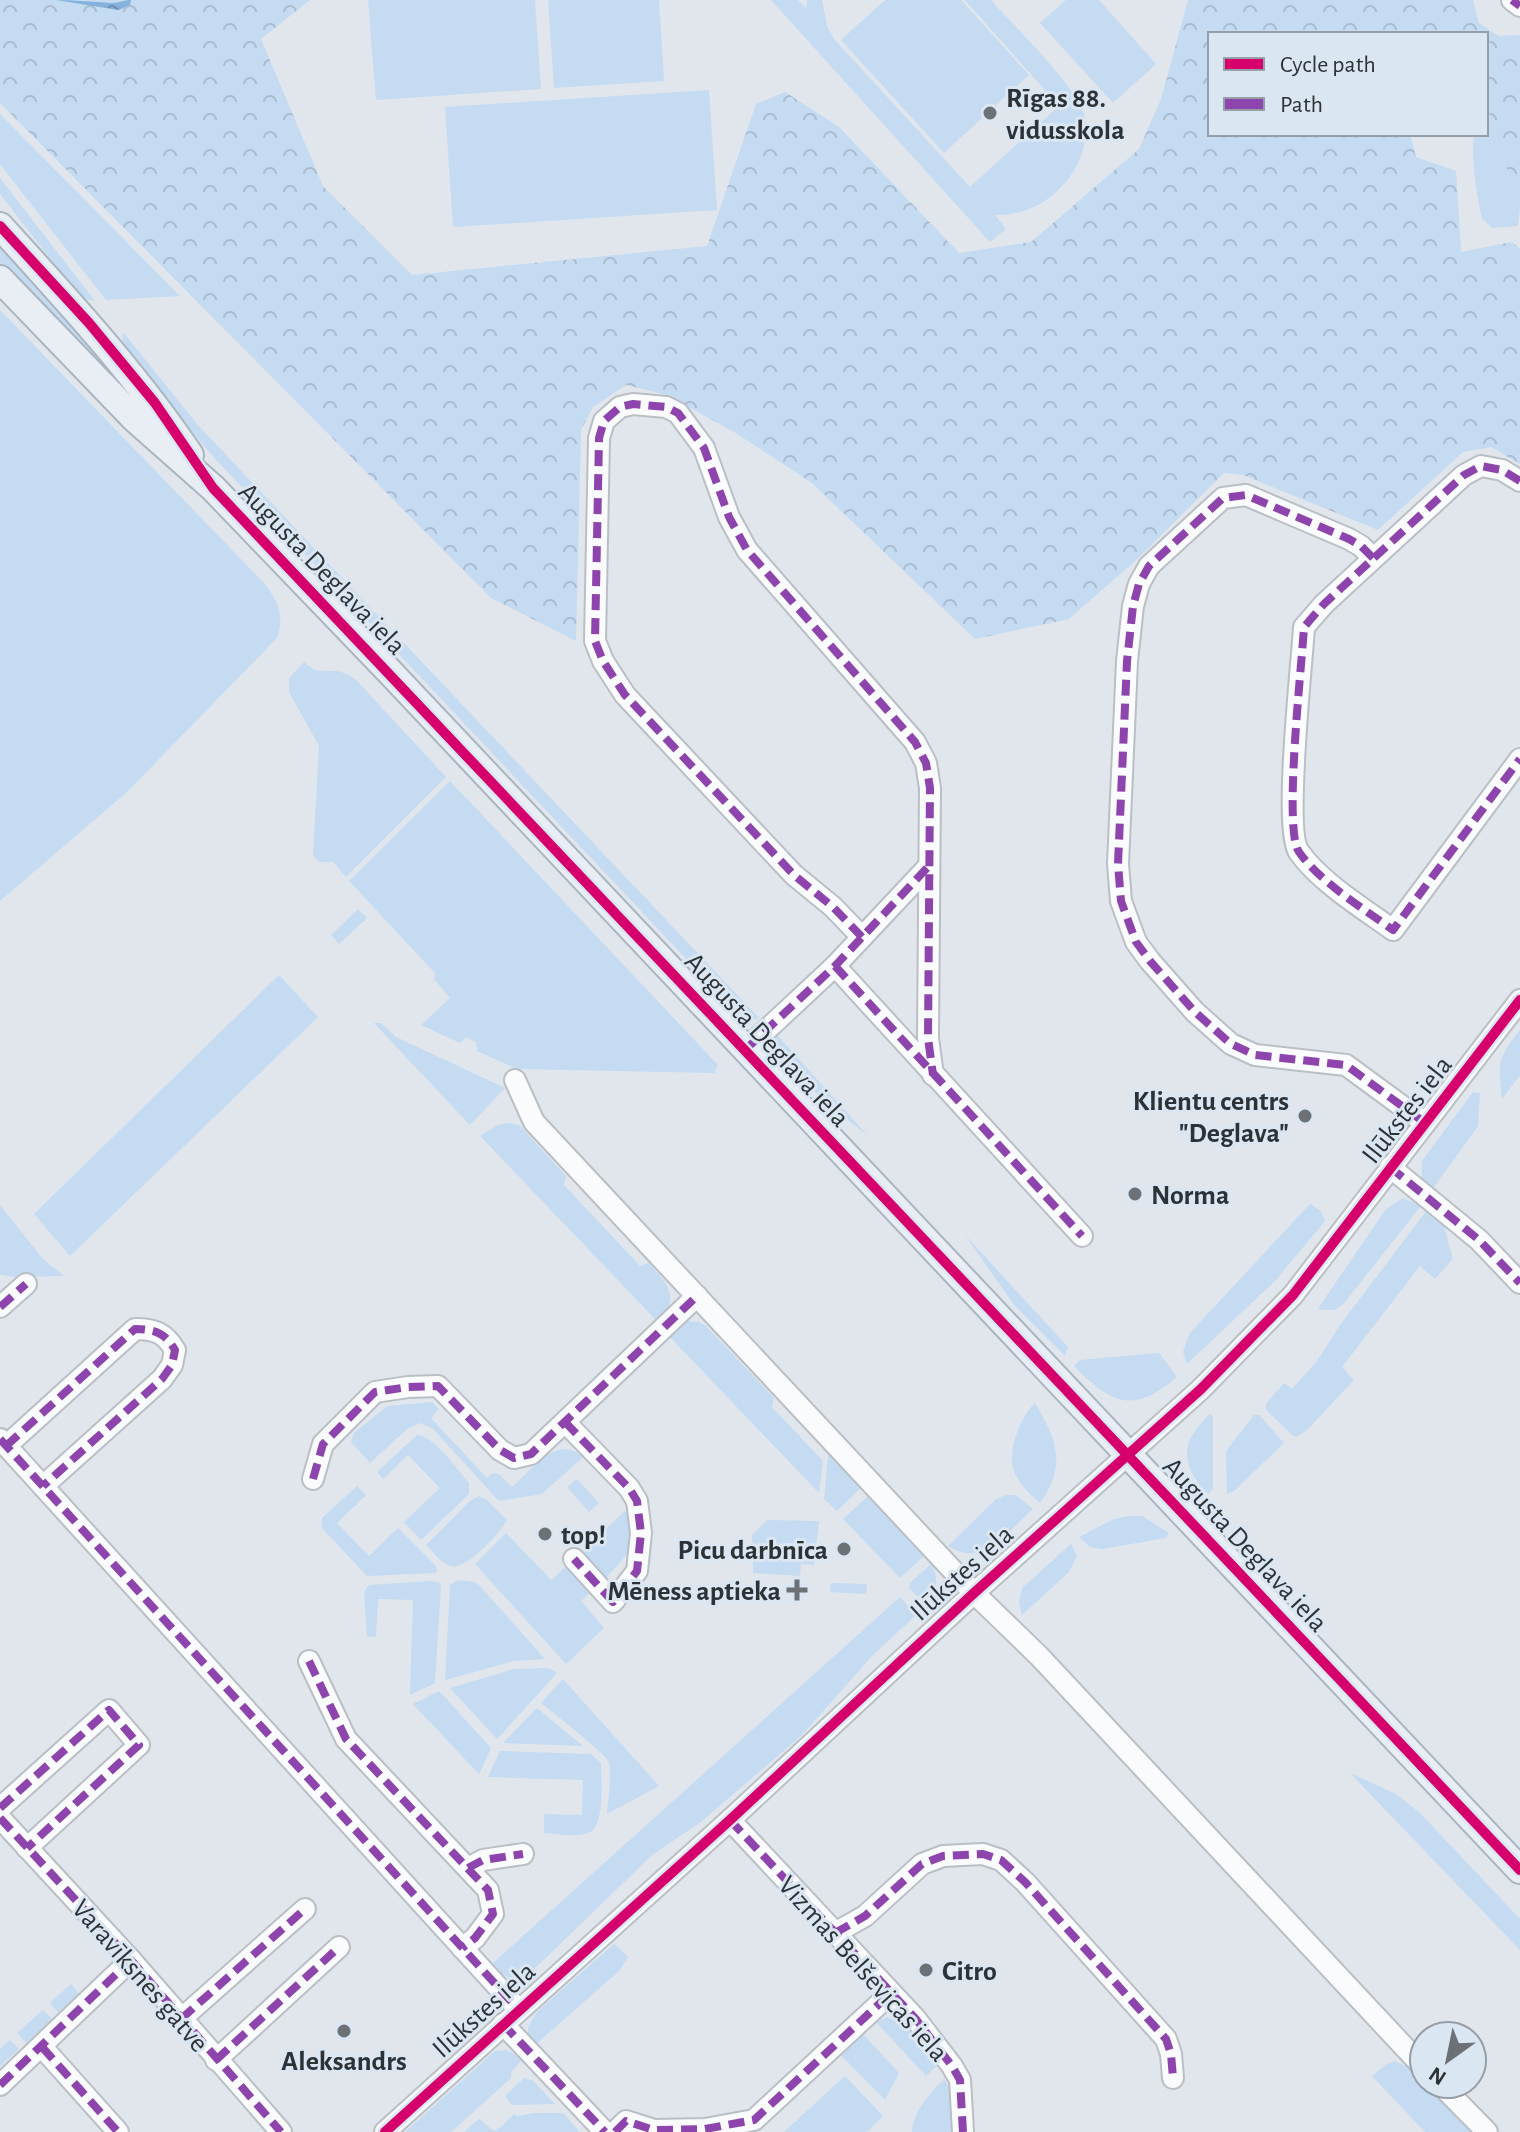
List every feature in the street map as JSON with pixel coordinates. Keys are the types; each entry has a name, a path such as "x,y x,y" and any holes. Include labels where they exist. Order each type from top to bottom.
{"main road":[{"name":"Augusta Deglava iela","path":"0,226 89,323 155,403 213,488"},
{"name":"Augusta Deglava iela","path":"0,279 135,419 213,488 1520,1870"}],"street":[{"path":"1512,0 1520,6"},
{"path":"862,937 833,907 794,875 625,695 603,661 595,641 594,624 599,438 604,421 620,407 633,404 666,407 678,413 704,448 729,517 747,550 915,742 926,763 930,788 928,1038 933,1075"},
{"path":"1520,481 1502,470 1481,466 1464,475 1324,604 1304,627 1291,816 1297,850 1322,876 1393,930 1520,759"},
{"path":"1373,558 1349,539 1246,495 1223,498 1149,566 1139,584 1133,606 1127,661 1118,864 1121,901 1136,942 1150,961 1195,1012 1231,1044 1255,1055 1346,1065 1425,1123"},
{"path":"746,1049 835,966 928,867"},
{"path":"835,966 1082,1236"},
{"name":"Ilūkstes iela","path":"385,2132 1201,1389 1293,1295 1520,1000"},
{"path":"515,1080 534,1122 1408,2051"},
{"path":"1390,1167 1479,1240 1520,1283"},
{"path":"0,1307 26,1284"},
{"path":"313,1479 323,1444 375,1392 408,1387 438,1386 500,1450 514,1458 531,1454 697,1296"},
{"path":"43,1486 162,1379 172,1365 175,1350 167,1336 151,1329 135,1329 3,1442 518,2009"},
{"path":"565,1422 629,1488 637,1501 641,1517 637,1571 613,1602 574,1559"},
{"path":"309,1661 346,1739 488,1890 493,1914 475,1938 462,1948"},
{"path":"0,1808 109,1710 139,1745 27,1848"},
{"name":"Varavīksnes gatve","path":"0,1818 131,1960 281,2132"},
{"name":"Vizmas Belševicas iela","path":"730,1820 915,2018 960,2080 963,2132"},
{"path":"835,1933 865,1916 922,1864 961,1853 983,1854 1001,1860 1020,1877 1166,2039 1173,2078"},
{"path":"468,1868 483,1860 523,1854"},
{"path":"181,2019 305,1909"},
{"path":"216,2060 339,1947"},
{"path":"0,2085 131,1960"},
{"path":"615,2132 626,2121 654,2130 760,2126 890,1994"},
{"path":"503,2024 605,2132"},
{"path":"42,2047 118,2132"},
{"path":"1456,2100 1487,2132"}],"green space":[{"path":"0,0 310,0 261,39 323,186 412,275 707,246 756,104 785,92 839,127 959,253 1031,242 1139,149 1161,99 1188,0 1473,0 1479,23 1499,36 1520,35 1520,208 1488,113 1488,32 1208,32 1208,136 1411,136 1416,157 1456,171 1461,252 1512,242 1520,249 1520,464 1491,447 1463,452 1378,530 1243,475 1224,473 1134,562 1069,619 975,639 812,483 734,432 667,395 626,385 593,407 581,430 576,641 491,598 0,103"},
{"path":"368,0 535,0 541,89 376,100"},
{"path":"548,0 659,0 664,81 554,88"},
{"path":"771,0 798,0 806,8 807,0 822,0 827,26 834,39 970,187 1059,106 965,0 991,0 1057,72 1079,102 1086,132 1076,168 1058,191 1042,203 1024,211 995,215 1006,229 990,242"},
{"path":"885,0 961,0 1029,75 944,153 841,40"},
{"path":"1066,0 1099,0 1156,64 1113,103 1040,23"},
{"path":"709,90 717,210 453,227 445,107"},
{"path":"1488,113 1520,208 1518,226 1493,228 1482,219 1474,136 1488,136"},
{"path":"0,114 180,296 106,300 0,164"},
{"path":"0,178 95,301 84,299 75,291 0,194"},
{"path":"0,242 114,374 115,385 0,265"},
{"path":"0,310 264,583 276,603 280,623 277,638 127,792 0,901"},
{"path":"123,332 197,424 391,630 383,637 208,451 122,345"},
{"path":"402,641 759,1018 748,1021 741,1017 394,649"},
{"path":"304,662 314,670 341,672 356,680 446,777 346,877 333,862 319,862 313,855 319,746 289,692 289,678"},
{"path":"450,781 718,1065 714,1073 517,1069 477,1051 476,1042 466,1037 460,1043 421,1025 450,998 434,979 435,973 349,881"},
{"path":"358,909 367,918 339,944 331,935"},
{"path":"279,975 318,1017 70,1256 34,1214"},
{"path":"374,1023 381,1023 396,1037 505,1088 470,1125"},
{"path":"1520,1030 1520,1075 1502,1099 1501,1062"},
{"path":"776,1034 868,1136 820,1097 777,1054 773,1045"},
{"path":"1473,1092 1480,1093 1478,1126 1431,1191 1422,1182 1422,1161"},
{"path":"508,1123 519,1125 566,1176 564,1185 640,1266 649,1263 661,1278 670,1298 665,1313 657,1321 480,1136"},
{"path":"1403,1198 1421,1206 1344,1303 1335,1310 1320,1310 1319,1307 1386,1209"},
{"path":"1310,1204 1320,1210 1325,1221 1275,1281 1187,1364 1183,1352 1189,1334"},
{"path":"0,1205 42,1258 64,1276 0,1275"},
{"path":"1427,1210 1444,1226 1453,1259 1435,1279 1420,1266 1342,1367 1354,1380 1307,1430 1293,1436 1266,1410 1266,1404 1284,1383 1292,1389 1317,1361 1340,1325"},
{"path":"965,1235 1068,1347 1065,1356 1014,1305"},
{"path":"687,1321 706,1326 774,1398 772,1407 823,1461 819,1493 668,1335"},
{"path":"1159,1353 1177,1377 1147,1397 1135,1400 1111,1396 1074,1366 1080,1360"},
{"path":"432,1402 439,1409 431,1418 487,1478 493,1473 499,1474 512,1487 554,1451 564,1449 583,1457 542,1494 499,1501 433,1429 421,1423 407,1429 370,1463 351,1442 354,1433 387,1406"},
{"path":"1035,1403 1049,1429 1056,1453 1054,1477 1040,1503 1020,1483 1012,1460 1017,1433"},
{"path":"1210,1414 1213,1416 1213,1489 1208,1494 1192,1473 1187,1454 1193,1435"},
{"path":"1254,1415 1259,1415 1284,1443 1234,1491 1227,1494 1226,1451"},
{"path":"417,1435 438,1447 469,1483 469,1494 421,1540 404,1522 440,1488 408,1455 383,1479 377,1472"},
{"path":"831,1455 861,1488 837,1511 824,1499 828,1456"},
{"path":"577,1479 599,1503 589,1512 567,1487"},
{"path":"357,1486 366,1495 337,1523 369,1556 398,1528 436,1566 435,1573 367,1576 322,1528 322,1518"},
{"path":"1016,1495 1033,1509 1004,1537 984,1550 961,1552 948,1546 996,1499"},
{"path":"479,1496 507,1520 490,1542 465,1563 447,1565 426,1545 470,1501"},
{"path":"868,1496 925,1555 900,1578 843,1519"},
{"path":"625,1511 632,1518 631,1550 604,1580 580,1553"},
{"path":"1142,1516 1169,1533 1166,1538 1102,1549 1090,1547 1079,1537 1114,1519"},
{"path":"767,1520 819,1521 814,1565 801,1564 800,1576 753,1573 752,1535"},
{"path":"506,1533 551,1580 570,1563 594,1589 581,1601 604,1628 566,1664 475,1564"},
{"path":"1071,1544 1077,1556 1069,1572 1022,1615 1019,1603 1022,1588"},
{"path":"932,1563 936,1586 926,1605 909,1588 910,1583"},
{"path":"458,1580 480,1586 545,1659 514,1661 445,1680 450,1585"},
{"path":"439,1582 441,1586 435,1683 410,1695 413,1600 378,1599 376,1637 367,1637 364,1592 369,1585"},
{"path":"831,1583 867,1584 866,1594 830,1592"},
{"path":"900,1597 916,1615 872,1656 802,1735 701,1822 652,1855 522,1981 509,1978 499,1970 493,1963"},
{"path":"549,1668 557,1673 497,1739 450,1688 514,1669"},
{"path":"563,1679 659,1786 607,1814 609,1762 541,1703"},
{"path":"439,1691 491,1748 479,1774 413,1704"},
{"path":"537,1708 583,1746 503,1743"},
{"path":"500,1751 591,1754 601,1763 601,1801 595,1827 580,1835 544,1833 544,1814 582,1815 583,1780 488,1777"},
{"path":"1350,1773 1396,1794 1420,1813 1520,1919 1520,1950"},
{"path":"614,1944 628,1957 620,1970 535,2045 528,2039 528,2027 537,2012"},
{"path":"71,1984 79,1994 59,2013 50,2003"},
{"path":"43,2010 52,2019 26,2043 17,2033"},
{"path":"887,2017 905,2026 939,2064 926,2076 876,2022"},
{"path":"862,2033 899,2073 885,2100 839,2053"},
{"path":"10,2040 19,2049 0,2066 0,2049"},
{"path":"506,2050 523,2059 511,2072 511,2078 451,2132 405,2132 495,2051"},
{"path":"1395,2061 1408,2068 1408,2100 1444,2100 1474,2132 1425,2132 1372,2076"},
{"path":"845,2076 883,2116 867,2132 784,2132"},
{"path":"524,2078 533,2081 555,2104 512,2105 505,2096"},
{"path":"944,2079 951,2091 951,2132 912,2132 919,2110"},
{"path":"563,2113 580,2132 464,2132 479,2119 494,2131 514,2114"}],"water":[{"path":"56,0 112,3 131,0 130,5 118,10"}],"marked path":[{"path":"1512,0 1520,6"},
{"path":"862,937 833,907 794,875 625,695 603,661 595,641 599,438 604,421 620,407 633,404 666,407 678,413 704,448 729,517 747,550 915,742 926,763 930,788 928,1038 933,1075"},
{"path":"1520,481 1502,470 1481,466 1464,475 1324,604 1304,627 1293,781 1295,838 1299,852 1330,884 1393,930 1520,759"},
{"path":"1373,558 1349,539 1246,495 1223,498 1149,566 1139,584 1133,606 1127,661 1118,864 1121,901 1136,942 1150,961 1195,1012 1231,1044 1255,1055 1346,1065 1425,1123"},
{"path":"746,1049 835,966 928,867"},
{"path":"835,966 1082,1236"},
{"path":"1390,1167 1479,1240 1520,1283"},
{"path":"0,1307 26,1284"},
{"path":"313,1479 323,1444 375,1392 408,1387 438,1386 500,1450 514,1458 531,1454 697,1296"},
{"path":"6,1446 135,1329 154,1331 167,1340 175,1350 172,1365 162,1379 43,1486"},
{"path":"565,1422 629,1488 637,1501 641,1533 637,1571 613,1602 574,1559"},
{"path":"0,1439 518,2009"},
{"path":"309,1661 346,1739 488,1890 493,1914 475,1938 462,1948"},
{"path":"0,1808 109,1710 139,1745 27,1848"},
{"path":"0,1818 131,1960 281,2132"},
{"path":"730,1820 915,2018 952,2066 960,2080 963,2132"},
{"path":"468,1868 483,1860 523,1854"},
{"path":"835,1933 865,1916 922,1864 943,1856 983,1854 1001,1860 1025,1882 1166,2039 1173,2078"},
{"path":"181,2019 305,1909"},
{"path":"216,2060 339,1947"},
{"path":"0,2085 131,1960"},
{"path":"615,2132 626,2121 654,2130 705,2129 754,2120 890,1994"},
{"path":"503,2024 605,2132"},
{"path":"42,2047 118,2132"}],"cycle path":[{"path":"0,226 89,323 155,403 213,488 1520,1870"},
{"path":"385,2132 1201,1389 1293,1295 1520,1000"}],"place":[{"name":"Rīgas 88. vidusskola","path":"990,113"},
{"name":"Klientu centrs \"Deglava\"","path":"1305,1116"},
{"name":"Norma","path":"1135,1194"},
{"name":"top!","path":"545,1534"},
{"name":"Picu darbnīca","path":"844,1549"},
{"name":"Mēness aptieka","path":"797,1590"},
{"name":"Citro","path":"926,1970"},
{"name":"Aleksandrs","path":"344,2031"}]}
